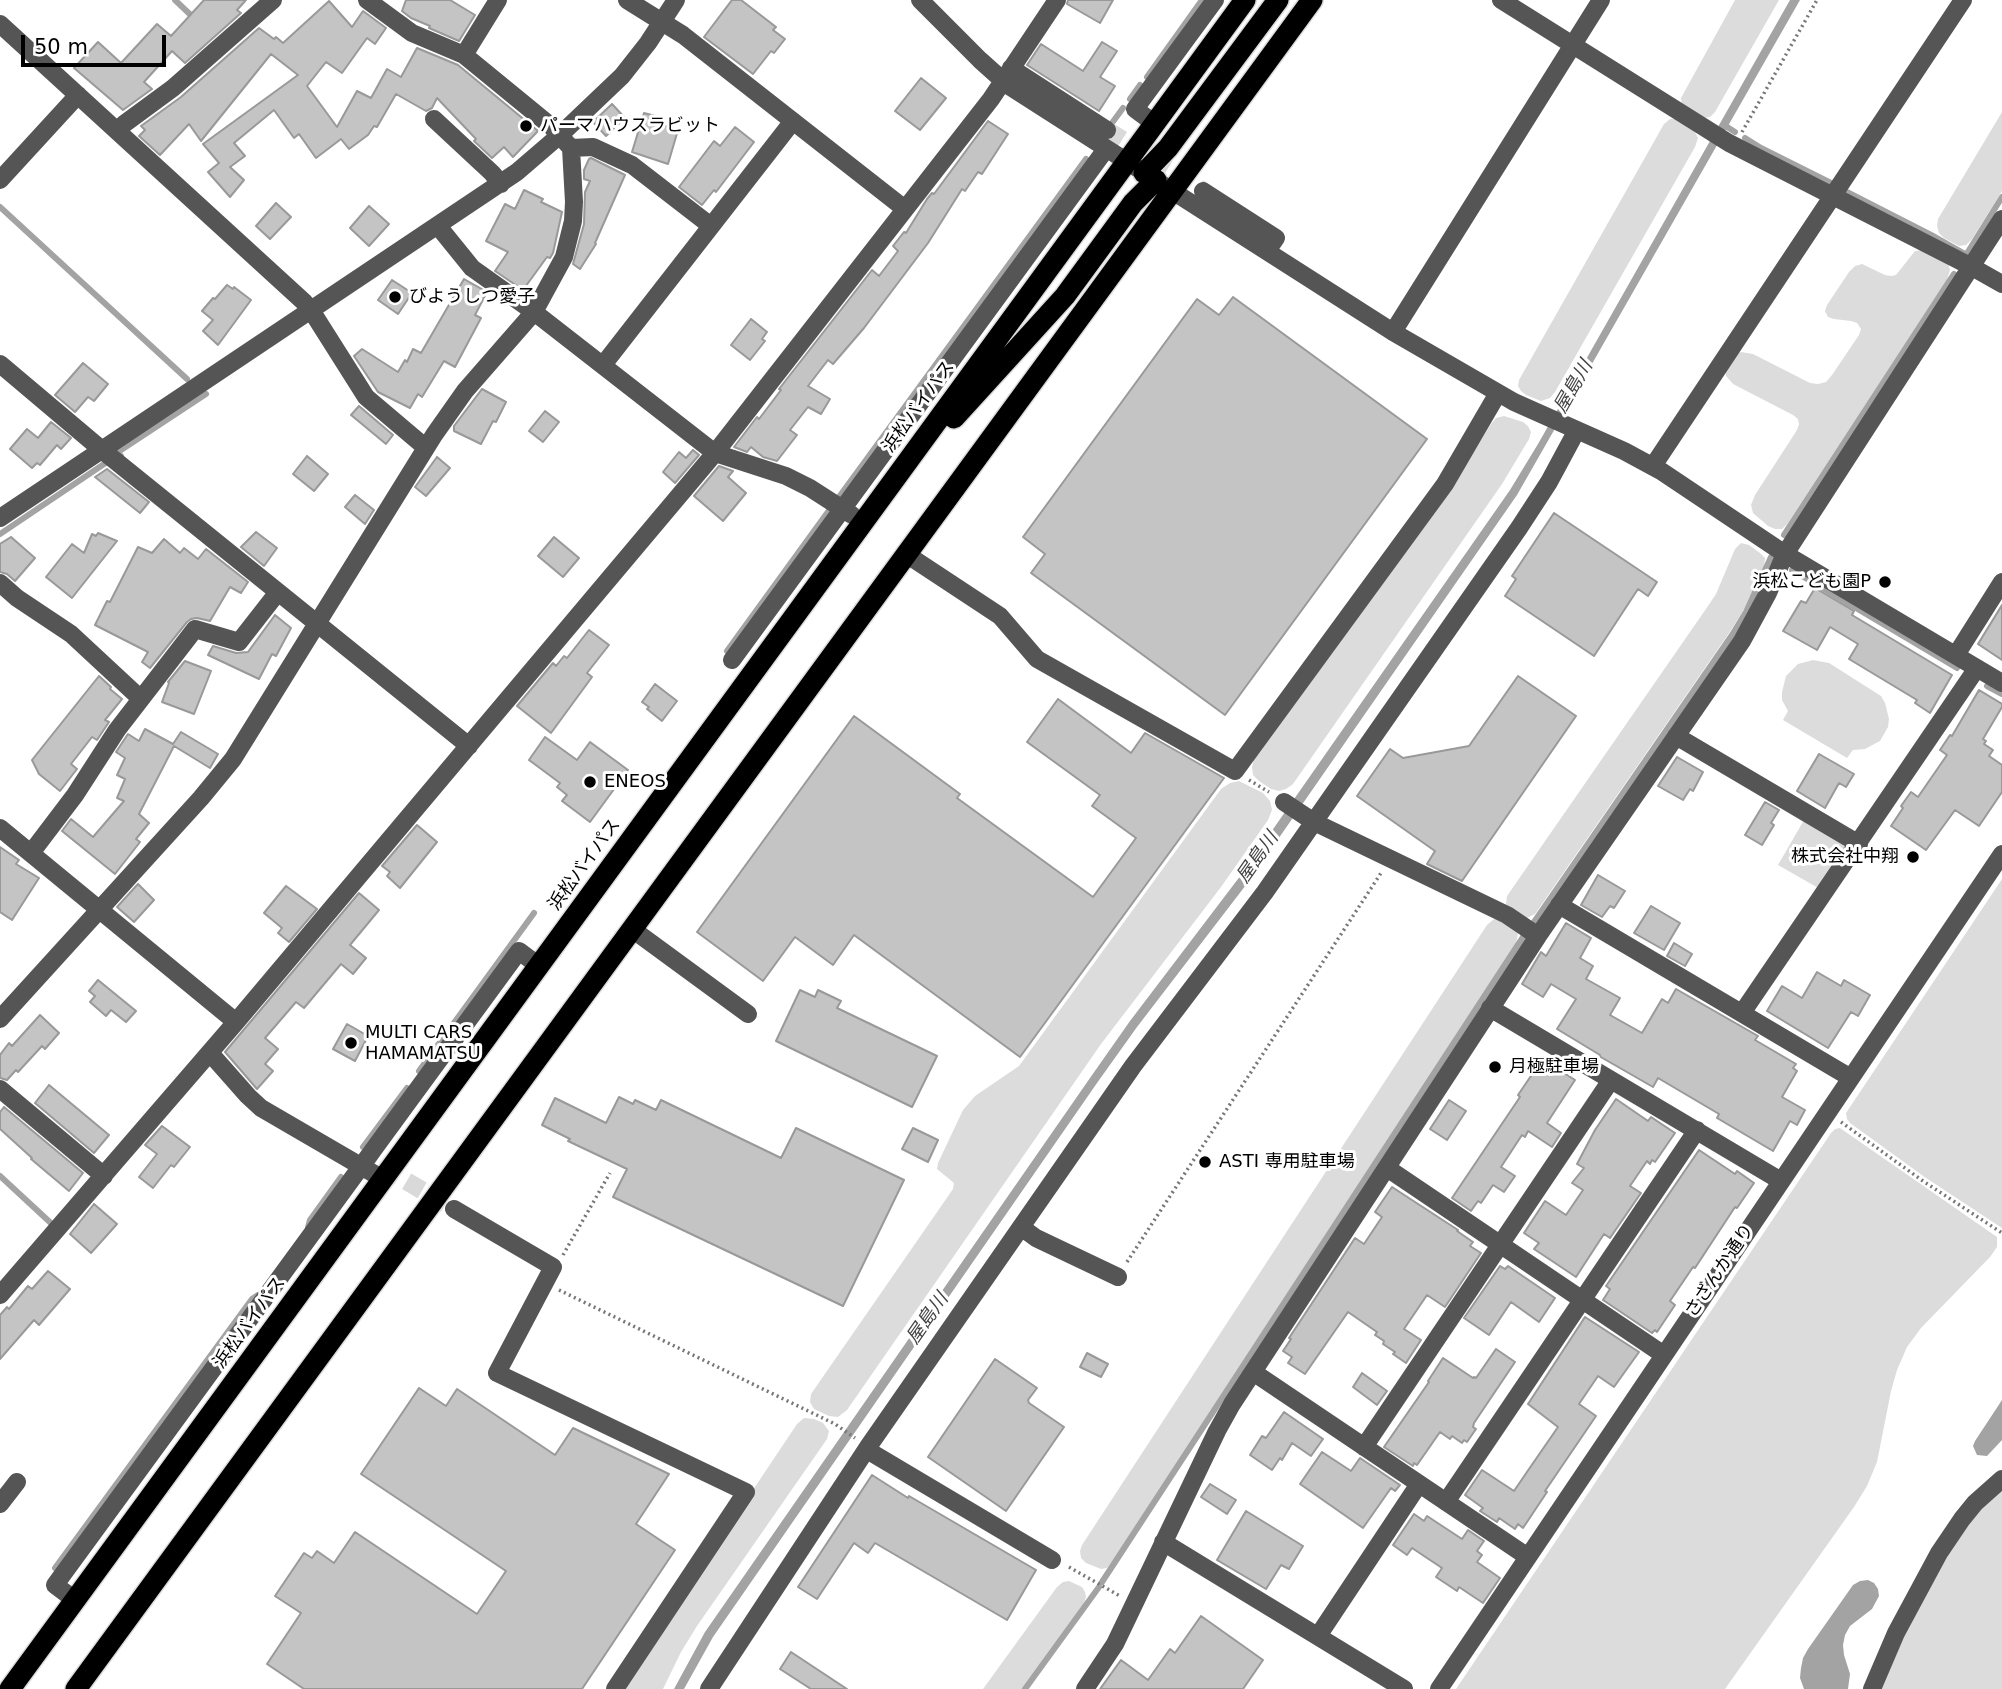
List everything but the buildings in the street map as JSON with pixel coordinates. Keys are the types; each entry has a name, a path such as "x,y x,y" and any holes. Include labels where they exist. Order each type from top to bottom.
{"highway":[{"name":"浜松バイパス","path":"76,1689 906,554 1150,176 1155,124 1245,0"},
{"path":"897,477 1065,296 1133,204 1167,148 1278,0"},
{"name":"浜松バイパス","path":"7,1686 75,1600 897,477 1150,176 1312,0"},
{"path":"59,1689 129,1593 206,1512"}],"street":[{"path":"117,131 173,89 273,0"},
{"path":"367,0 412,33 464,55 566,142 593,146 632,165 711,226"},
{"path":"464,55 498,0"},
{"path":"627,0 682,35 905,209"},
{"path":"0,518 501,184 535,158 566,142 642,52 676,0"},
{"path":"920,0 980,60 1107,130"},
{"path":"0,1296 210,1053 715,453 991,99 1057,0"},
{"path":"1155,124 1135,109 1215,0"},
{"path":"1501,0 1731,144 2002,284"},
{"path":"1393,332 1601,0"},
{"path":"1653,466 1963,0"},
{"path":"0,24 311,310 366,397 425,447"},
{"path":"1007,74 1107,149 1393,332 1498,393 1653,466 1785,554 2002,682"},
{"path":"0,180 78,95"},
{"path":"434,119 501,184"},
{"path":"603,365 793,121"},
{"path":"0,1019 218,779 247,738 425,447 465,391 534,312 564,257 570,239 575,202 566,142"},
{"path":"732,660 1107,149"},
{"path":"1203,191 1276,238 1268,251"},
{"path":"1084,1689 1115,1643 1217,1431 1253,1372 1538,936 1756,618 1785,554 2002,219"},
{"path":"438,226 472,268 534,312 715,453 786,476 843,508 863,523"},
{"path":"0,364 102,450 469,746"},
{"path":"906,554 1000,616 1037,659 1235,771 1446,484 1498,393"},
{"path":"709,1689 862,1445 1021,1227 1140,1057 1252,910 1309,819 1534,506 1567,451 1572,428"},
{"path":"1956,655 2002,582"},
{"path":"0,583 17,598 71,634 141,699"},
{"path":"31,853 75,795 117,730 195,629 239,642 278,592"},
{"path":"1742,1013 1978,668"},
{"path":"1676,736 1859,844"},
{"path":"1284,802 1309,819 1507,915 1538,936"},
{"path":"0,828 236,1022"},
{"name":"さざんか通り","path":"1439,1689 2002,854"},
{"path":"1559,905 1851,1078"},
{"path":"632,929 748,1014"},
{"path":"75,1600 55,1585 361,1161 406,1105 519,951 539,966"},
{"path":"1490,1009 1782,1181"},
{"path":"210,1053 248,1096 269,1113 274,1105 361,1161 383,1179"},
{"path":"1364,1447 1611,1080"},
{"path":"0,1089 104,1175"},
{"path":"406,1105 426,1120"},
{"path":"1446,1502 1697,1130"},
{"path":"1387,1167 1664,1355"},
{"path":"430,1205 548,1275"},
{"path":"454,1209 548,1275"},
{"path":"1021,1227 1037,1238 1118,1277"},
{"path":"548,1275 497,1373 746,1492 615,1689"},
{"path":"1253,1372 1528,1557"},
{"path":"862,1445 1052,1560"},
{"path":"1872,1689 1896,1633 1939,1553 1975,1503 2002,1479"},
{"path":"0,1504 17,1482"},
{"path":"1318,1636 1419,1484"},
{"path":"1163,1542 1404,1689"}],"path":[{"path":"1731,144 1817,0"},
{"path":"1235,771 1284,802"},
{"path":"1118,1277 1390,859"},
{"path":"1828,1112 1923,1181 2002,1233"},
{"path":"610,1172 561,1258 548,1275 839,1427 862,1445"},
{"path":"1052,1560 1056,1559 1099,1584"}],"shaded area":[{"path":"1735,0 1779,0 1715,112 1704,118 1682,105 1681,98"},
{"path":"2002,112 2002,191 1972,239 1966,245 1959,246 1939,233 1938,219"},
{"path":"1670,119 1676,119 1695,132 1698,138 1695,147 1555,392 1550,398 1541,401 1526,395 1518,386 1519,380 1664,124"},
{"path":"1923,250 1948,263 1950,270 1947,280 1788,523 1782,529 1768,526 1753,513 1751,505 1797,430 1798,419 1733,384 1726,376 1725,367 1732,356 1741,352 1753,354 1810,383 1826,382 1861,329 1857,323 1828,317 1825,311 1849,272 1862,264 1885,275 1896,275 1915,251"},
{"path":"1504,416 1523,422 1531,432 1502,484 1293,784 1279,791 1271,789 1253,775 1254,759 1440,506 1491,424 1496,418"},
{"path":"1741,543 1749,545 1765,558 1764,567 1743,611 1535,914 1527,918 1510,910 1506,904 1507,896 1716,594 1735,549"},
{"path":"1813,660 1829,663 1881,696 1889,719 1888,727 1880,741 1865,749 1853,750 1847,758 1783,720 1788,711 1782,700 1786,676 1798,664"},
{"path":"1239,781 1263,793 1270,801 1272,810 1268,820 1221,887 1101,1044 847,1410 838,1417 814,1409 810,1402 811,1394 953,1189 954,1183 937,1169 963,1110 975,1096 1019,1066 1221,789"},
{"path":"1804,820 1843,843 1845,851 1820,889 1778,865"},
{"path":"2002,879 2002,1228 1850,1123 1846,1113"},
{"path":"1494,919 1504,920 1513,926 1518,934 1516,943 1111,1563 1107,1568 1101,1569 1086,1563 1081,1558 1082,1545 1487,925"},
{"path":"1840,1128 1997,1237 1997,1247 1990,1257 1921,1328 1907,1347 1891,1391 1877,1462 1854,1507 1725,1689 1456,1689 1831,1133"},
{"path":"804,1418 823,1423 829,1431 827,1439 697,1626 663,1689 620,1689 797,1424"},
{"path":"2002,1486 2002,1689 1878,1689 1887,1664 1954,1538"},
{"path":"1069,1581 1082,1587 1086,1597 1084,1603 1022,1689 983,1689 1057,1587"}],"water":[{"name":"屋島川","path":"1790,0 1800,0 1517,495 1249,881 1097,1083 713,1637 684,1689 674,1689 705,1632 1090,1078 1241,875 1510,490"},
{"path":"2002,1400 2002,1440 1987,1456 1977,1455 1973,1446 1975,1441"},
{"path":"1868,1580 1874,1583 1879,1596 1872,1609 1850,1626 1845,1635 1844,1655 1850,1674 1848,1689 1804,1689 1800,1678 1801,1668 1808,1649 1853,1585"}],"waterway":[{"path":"175,0 196,20"},
{"path":"1147,77 1202,0"},
{"path":"1130,99 1140,85"},
{"path":"1112,123 1123,108"},
{"path":"1724,125 1735,132"},
{"path":"1745,138 1833,184"},
{"path":"839,497 1086,159"},
{"path":"1843,190 1967,255"},
{"path":"1966,255 2002,197"},
{"path":"0,207 187,379"},
{"path":"1784,535 1954,274"},
{"path":"121,456 118,452 206,394"},
{"path":"0,534 107,462"},
{"path":"727,651 830,509"},
{"path":"1532,925 1732,635 1746,612 1771,557 1774,559"},
{"path":"1792,570 1957,668"},
{"path":"1987,686 2002,694"},
{"path":"419,1071 534,913"},
{"path":"1102,1582 1525,934"},
{"path":"363,1147 407,1088"},
{"path":"0,1176 53,1225"},
{"path":"308,1227 310,1220 341,1177"},
{"path":"55,1568 252,1299 258,1295"},
{"path":"1025,1689 1099,1587"}],"tunnel":[{"path":"1107,130 1203,191"},
{"path":"360,1154 454,1209"}],"place":[{"name":"パーマハウスラビット","path":"526,126"},
{"name":"びようしつ愛子","path":"395,297"},
{"name":"浜松こども園P","path":"1885,582"},
{"name":"ENEOS","path":"590,782"},
{"name":"株式会社中翔","path":"1913,857"},
{"name":"MULTI CARS HAMAMATSU","path":"351,1043"},
{"name":"月極駐車場","path":"1495,1067"},
{"name":"ASTI 専用駐車場","path":"1205,1162"}]}
